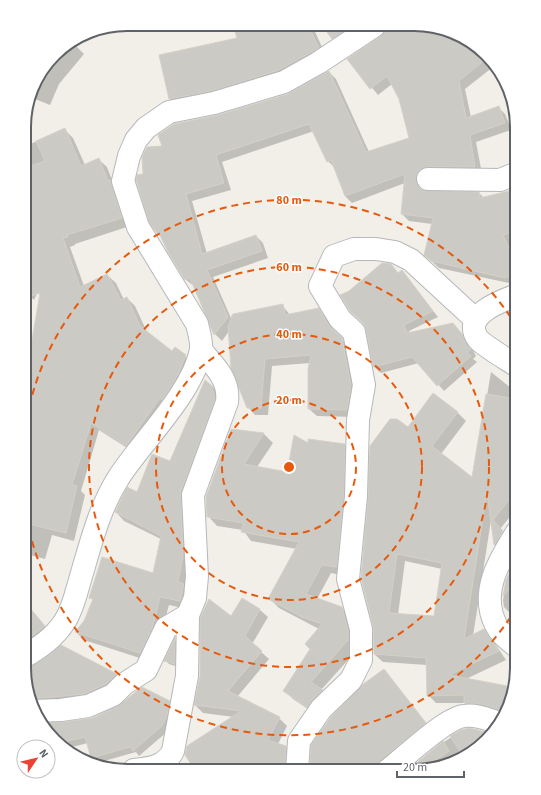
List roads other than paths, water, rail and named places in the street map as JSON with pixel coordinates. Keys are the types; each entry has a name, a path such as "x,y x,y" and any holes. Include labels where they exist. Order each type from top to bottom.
{"street":[{"path":"31,652 50,640 65,620 73,605 96,525 107,496 188,382 201,350 201,338 197,324 138,227 123,181 129,156 136,140 146,128 169,112 214,103 284,82 307,70 366,31"},
{"path":"428,179 500,180 510,176"},
{"path":"297,764 299,742 322,709 351,680 361,660 360,629 348,579 356,496 358,420 364,385 354,332 340,320 320,286 334,256 354,249 395,252 412,260 476,320"},
{"path":"510,298 497,303 483,312 476,320 474,329 479,339 510,361"},
{"path":"161,764 165,762 173,751 187,676 188,616 195,598 197,576 194,495 227,402 228,393 223,377 201,350"},
{"path":"510,543 501,558 494,574 490,588 490,604 496,626 510,640"},
{"path":"41,711 81,708 101,701 113,694 124,684 146,670 166,628 188,616"},
{"path":"396,764 447,722 463,716 476,716 494,721"}]}
